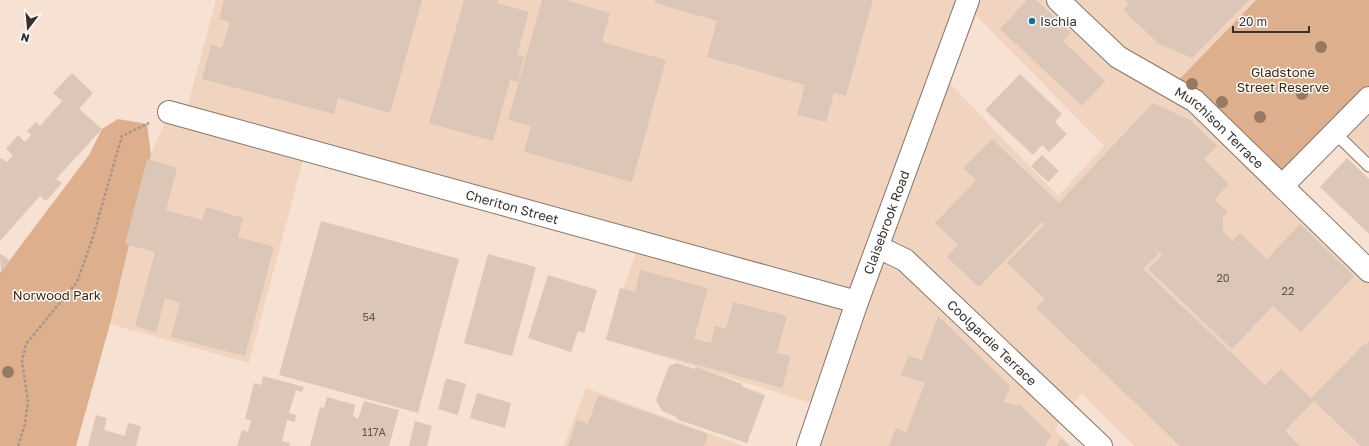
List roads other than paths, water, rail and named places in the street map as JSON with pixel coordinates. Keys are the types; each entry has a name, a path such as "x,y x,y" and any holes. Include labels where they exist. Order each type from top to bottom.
{"street":[{"name":"Claisebrook Road","path":"808,446 857,302 968,0"},
{"name":"Murchison Terrace","path":"1058,0 1118,57 1195,102 1369,271"},
{"path":"1282,186 1369,98"},
{"name":"Cheriton Street","path":"169,112 857,302"},
{"name":"Coolgardie Terrace","path":"878,247 905,260 1100,446"}],"lane":[{"path":"1335,133 1369,166"}],"place":[{"name":"Ischia","path":"1032,21"}],"park label":[{"name":"Gladstone Street Reserve","path":"1283,80"},
{"name":"Norwood Park","path":"57,295"}]}
